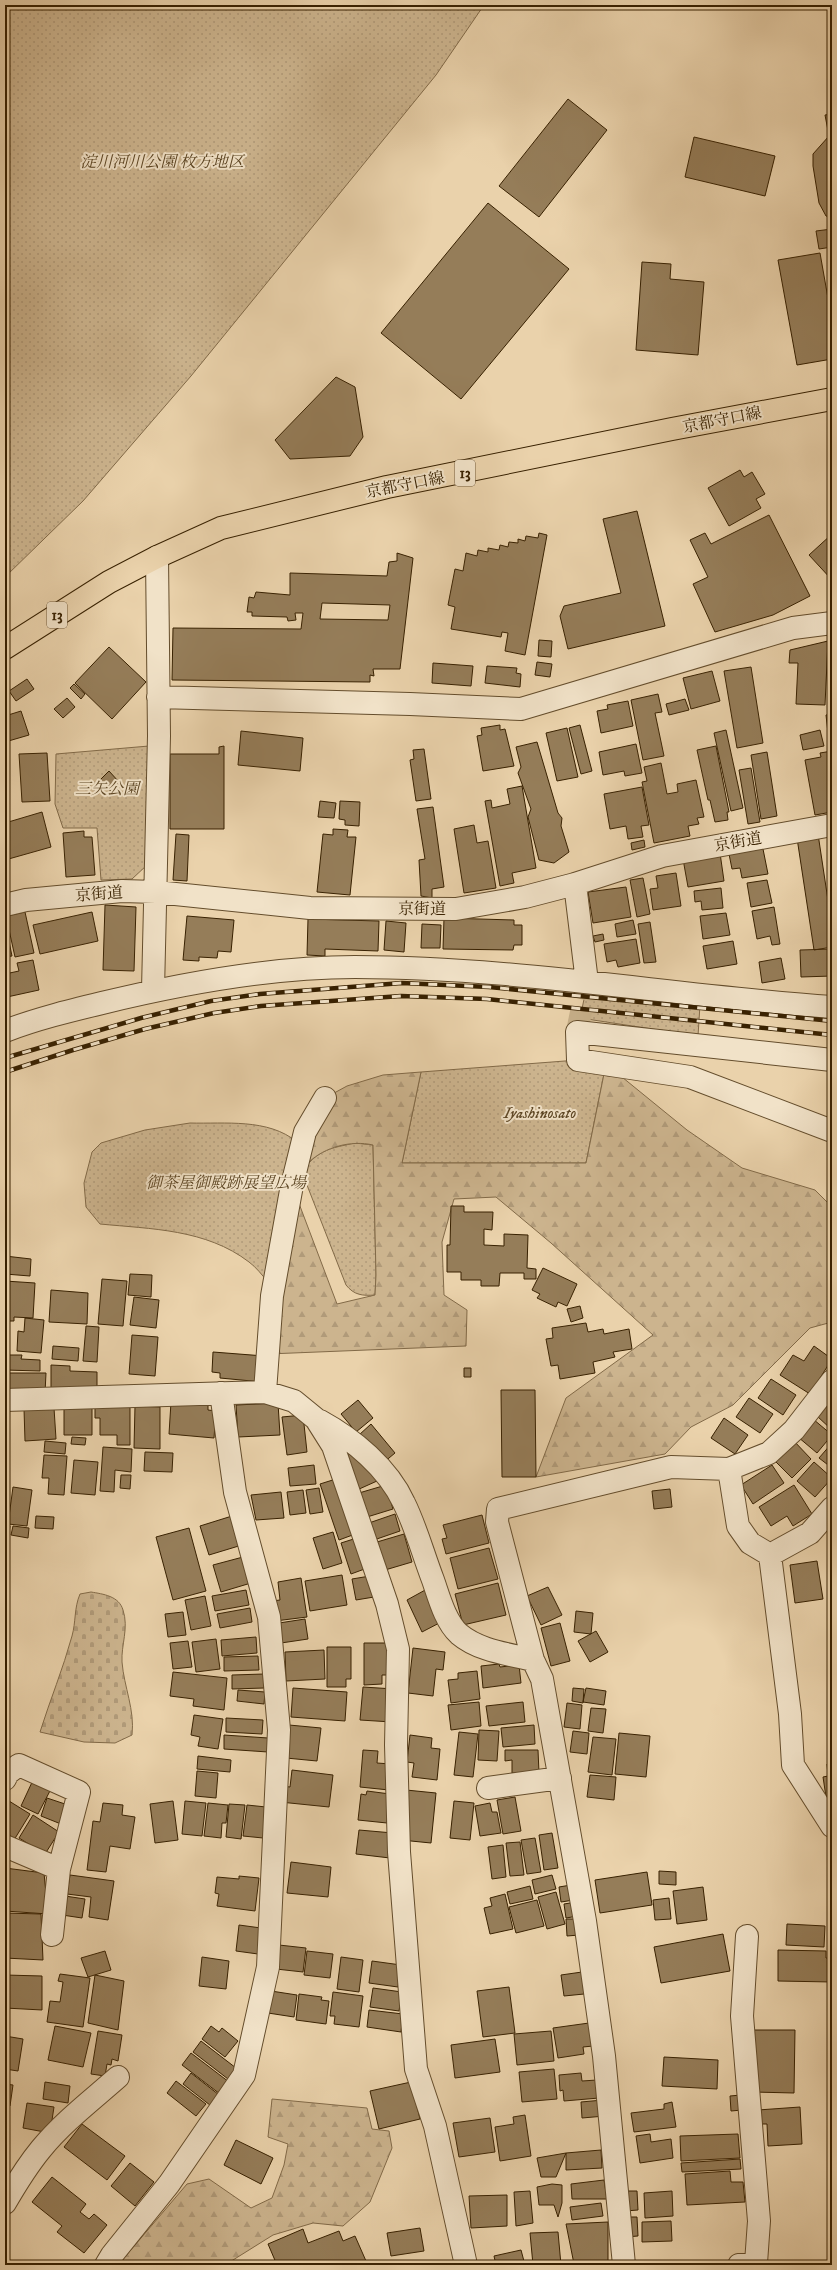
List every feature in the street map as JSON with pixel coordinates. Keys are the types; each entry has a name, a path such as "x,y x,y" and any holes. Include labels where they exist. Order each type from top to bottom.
{"main road":[{"name":"京都守口線","path":"5,648 109,582 157,557 221,528 387,487 672,429 832,400"}],"street":[{"path":"153,990 156,892 158,697 157,557"},
{"path":"158,697 410,704 521,709 793,628 832,623"},
{"name":"京街道","path":"5,905 26,900 115,892 156,892 310,908 456,909 525,896 575,884 662,856 832,825"},
{"path":"575,884 587,982"},
{"path":"5,1031 30,1022 153,990 253,974 354,967 441,970 587,982 746,1001 832,1007"},
{"path":"832,1060 577,1032 578,1060 690,1077 832,1131"},
{"path":"265,1392 272,1296 292,1184 305,1132 325,1098"},
{"path":"624,2265 604,2056 582,1898 542,1679 533,1660 497,1522 498,1509 671,1467 729,1469 769,1453 794,1430 832,1381"},
{"path":"5,1400 265,1392 294,1401 316,1418 336,1430 357,1447 390,1479 404,1502 443,1606 451,1623 460,1634 488,1649 533,1660"},
{"path":"106,2265 169,2184 244,2075 268,1966 279,1730 269,1617 235,1492 221,1393"},
{"path":"316,1418 333,1446 386,1604 398,1649 396,1745 399,1852 416,2069 435,2126 466,2265"},
{"path":"729,1469 738,1526 750,1542 770,1555 790,1714 793,1765 832,1826"},
{"path":"770,1555 810,1533 832,1508"},
{"path":"5,1779 8,1773 19,1765 79,1792 60,1869 52,1934"},
{"path":"488,1788 560,1778"},
{"path":"5,1846 60,1869"},
{"path":"739,2265 756,2263 759,2221 742,2016 747,1936"},
{"path":"5,2203 19,2178 42,2148 68,2121 118,2077"}],"green space":[{"name":"淀川河川公園 枚方地区","path":"5,5 484,5 436,75 191,376 83,501 5,577"},
{"name":"三矢公園","path":"149,746 147,865 132,879 101,880 97,828 63,828 55,804 56,754"},
{"path":"586,990 700,1005 698,1036 580,1018"},
{"name":"Iyashinosato","path":"578,1060 606,1064 586,1163 402,1163 421,1072"},
{"path":"606,1064 687,1130 742,1168 815,1190 832,1207 832,1322 810,1328 733,1405 691,1427 665,1454 536,1477 566,1398 653,1335 551,1243 496,1197 454,1199 442,1242 444,1295 467,1310 466,1346 268,1354 292,1185 337,1304 375,1295 376,1275 373,1145 356,1143 339,1146 323,1152 309,1162 305,1132 325,1098 347,1086 383,1075 421,1072 402,1163 586,1163"},
{"name":"御茶屋御殿跡展望広場","path":"190,1123 232,1123 260,1126 286,1134 297,1142 268,1282 249,1262 232,1251 215,1243 178,1232 100,1224 86,1207 84,1183 92,1152 101,1143 145,1130"},
{"path":"355,1143 373,1145 376,1275 375,1295 355,1293 346,1285 305,1180 304,1169 315,1157 326,1150"},
{"path":"91,1592 110,1596 121,1605 125,1617 122,1662 133,1726 132,1735 115,1743 84,1742 40,1732 73,1631 80,1594"},
{"path":"272,2099 367,2108 372,2129 389,2131 392,2148 370,2202 343,2226 313,2223 273,2235 225,2265 118,2265 187,2184 209,2179 251,2208 272,2198 284,2165 288,2144 268,2137"}],"building":[{"path":"568,99 607,130 539,217 499,186"},
{"path":"832,114 832,218 826,216 819,203 813,166 813,154 829,136 825,115"},
{"path":"694,137 775,156 765,196 685,177"},
{"path":"488,203 569,269 461,399 381,333"},
{"path":"832,229 832,247 819,249 816,231"},
{"path":"820,253 832,321 832,359 797,365 778,260"},
{"path":"642,262 671,264 670,279 704,282 698,355 636,350"},
{"path":"336,377 355,387 363,437 350,456 290,459 275,440"},
{"path":"740,470 744,477 752,472 765,494 756,499 761,508 729,526 708,488"},
{"path":"637,511 665,626 568,649 560,616 564,606 621,593 603,519"},
{"path":"769,515 810,596 773,615 715,632 693,584 708,577 690,540 705,533 711,544"},
{"path":"539,533 547,535 525,655 505,651 508,633 502,632 501,637 451,629 455,607 448,605 455,569 463,571 466,553 477,556 478,550 488,552 488,548 499,550 500,545 508,547 509,542 518,543 518,539 525,541 526,536 538,538"},
{"path":"832,534 832,580 809,555"},
{"path":"397,553 413,558 400,669 373,669 374,676 370,675 370,682 172,680 173,628 301,629 303,613 295,613 296,620 288,621 287,617 252,616 252,612 247,612 249,597 254,598 256,592 290,595 290,573 387,576 389,562 397,561","holes":["322,603 390,605 388,620 320,619"]},
{"path":"539,640 552,641 551,657 538,656"},
{"path":"828,641 825,705 796,704 798,663 789,663 790,650"},
{"path":"109,647 146,682 112,719 75,683"},
{"path":"537,662 552,664 550,677 535,675"},
{"path":"433,663 473,666 471,686 432,683"},
{"path":"487,666 517,668 516,673 521,674 520,687 485,683"},
{"path":"751,667 763,743 737,748 724,671"},
{"path":"712,671 720,701 691,709 683,678"},
{"path":"27,679 34,689 16,701 9,691"},
{"path":"74,684 85,694 81,699 70,688"},
{"path":"658,694 662,712 655,713 664,756 643,760 631,700"},
{"path":"67,698 75,707 63,718 54,709"},
{"path":"685,699 689,710 669,715 666,704"},
{"path":"628,701 633,726 601,733 597,711 608,709 607,705"},
{"path":"21,711 29,735 5,742 5,716"},
{"path":"832,714 832,732 828,733 826,715"},
{"path":"500,725 500,730 505,729 514,766 483,771 477,736 482,735 481,728"},
{"path":"580,725 592,771 581,774 569,728"},
{"path":"567,728 578,777 557,781 546,733"},
{"path":"726,730 743,808 731,811 714,733"},
{"path":"820,730 824,746 803,750 800,735"},
{"path":"241,731 303,738 300,771 238,765"},
{"path":"537,742 558,813 562,818 561,826 569,852 554,863 539,860 528,817 531,809 518,773 521,767 516,747"},
{"path":"636,744 642,773 625,776 624,771 603,775 599,752"},
{"path":"224,746 224,829 170,829 170,754 219,754 219,747"},
{"path":"716,746 729,812 727,812 728,820 715,822 710,800 708,800 697,750"},
{"path":"424,749 431,799 416,801 410,760 414,759 413,750"},
{"path":"832,751 832,812 815,815 805,760 821,757 820,753"},
{"path":"767,752 777,816 761,819 751,755"},
{"path":"47,753 50,801 22,802 19,754"},
{"path":"661,763 667,794 678,792 677,784 696,780 704,817 697,818 699,824 688,826 690,836 654,843 642,782 647,781 644,767"},
{"path":"751,768 760,822 748,824 739,770"},
{"path":"109,771 119,782 110,791 100,780"},
{"path":"522,786 536,868 512,873 514,883 500,886 485,801 491,800 492,808 510,804 507,789"},
{"path":"642,787 649,825 641,826 643,837 628,839 626,826 610,829 604,794"},
{"path":"320,801 336,803 334,818 318,817"},
{"path":"340,801 360,802 359,826 345,825 345,820 339,819"},
{"path":"433,807 444,887 432,889 432,898 421,896 419,860 425,859 417,809"},
{"path":"42,812 51,847 5,860 5,823"},
{"path":"474,825 477,843 488,841 496,888 464,893 454,829"},
{"path":"333,829 348,830 347,837 356,837 350,895 317,892 323,834 333,835"},
{"path":"84,831 84,837 92,837 95,875 66,877 63,833"},
{"path":"176,834 189,835 187,881 173,880"},
{"path":"818,834 832,927 832,947 814,950 797,838"},
{"path":"644,840 645,847 632,850 631,843"},
{"path":"762,844 768,874 742,878 740,868 732,869 728,849"},
{"path":"720,853 724,881 688,887 683,859"},
{"path":"676,873 681,906 653,910 650,889 658,888 656,876"},
{"path":"643,878 650,914 637,917 630,880"},
{"path":"767,880 772,903 751,907 747,883"},
{"path":"626,887 631,917 593,923 588,892"},
{"path":"721,888 723,908 702,910 701,901 695,902 694,891"},
{"path":"105,905 136,907 134,971 103,970"},
{"path":"774,907 780,944 772,945 770,936 757,939 752,911"},
{"path":"25,912 34,953 15,957 6,916"},
{"path":"92,912 98,941 40,954 33,925"},
{"path":"726,913 730,935 703,939 700,916"},
{"path":"187,916 234,920 231,952 218,951 217,958 199,957 199,961 183,960"},
{"path":"444,918 514,920 514,925 522,925 522,945 514,945 513,950 443,949"},
{"path":"308,919 379,921 378,951 325,949 325,956 307,955"},
{"path":"633,920 636,934 617,937 615,924"},
{"path":"386,921 406,923 404,952 384,950"},
{"path":"5,922 12,956 5,957"},
{"path":"650,922 656,962 644,963 638,924"},
{"path":"422,924 441,925 440,948 421,948"},
{"path":"603,934 604,940 595,942 593,936"},
{"path":"636,939 640,963 618,967 616,960 607,962 604,944"},
{"path":"733,941 737,964 707,969 703,946"},
{"path":"832,949 832,976 801,977 800,950"},
{"path":"781,958 785,979 762,983 759,962"},
{"path":"33,960 39,990 7,997 5,974 19,971 17,963"},
{"path":"451,1206 464,1206 464,1212 493,1212 492,1230 484,1229 484,1245 504,1246 504,1234 528,1235 527,1268 536,1269 536,1279 524,1279 524,1273 500,1273 499,1286 481,1286 481,1280 461,1280 461,1272 447,1272 447,1245 450,1245"},
{"path":"5,1256 31,1259 30,1276 5,1274"},
{"path":"543,1268 577,1284 567,1306 558,1302 556,1307 537,1298 540,1294 532,1290"},
{"path":"130,1274 152,1275 151,1297 128,1295"},
{"path":"102,1279 127,1281 123,1326 98,1324"},
{"path":"5,1281 35,1283 33,1318 14,1317 14,1321 5,1321"},
{"path":"51,1290 88,1293 87,1324 49,1322"},
{"path":"134,1297 159,1300 156,1328 130,1325"},
{"path":"580,1306 583,1318 571,1322 567,1309"},
{"path":"25,1318 44,1320 41,1353 17,1351 18,1331 24,1332"},
{"path":"586,1323 588,1332 603,1329 604,1334 629,1329 632,1349 613,1352 615,1357 593,1362 595,1373 560,1379 558,1365 551,1366 546,1339 553,1338 552,1328"},
{"path":"86,1326 99,1327 97,1362 83,1361"},
{"path":"132,1335 158,1337 155,1376 129,1374"},
{"path":"53,1346 79,1348 78,1361 52,1359"},
{"path":"814,1346 832,1359 810,1394 780,1375 793,1355 804,1361"},
{"path":"213,1352 264,1356 262,1382 220,1378 220,1373 212,1372"},
{"path":"5,1355 22,1355 21,1359 40,1360 40,1371 5,1370"},
{"path":"51,1365 70,1366 70,1371 97,1372 97,1391 51,1389"},
{"path":"464,1368 471,1368 471,1377 464,1377"},
{"path":"5,1373 46,1373 45,1393 5,1392"},
{"path":"771,1379 796,1395 783,1415 758,1398"},
{"path":"501,1390 535,1390 536,1477 502,1477"},
{"path":"749,1398 773,1414 760,1433 736,1417"},
{"path":"832,1399 832,1430 817,1416"},
{"path":"358,1400 373,1418 356,1432 341,1414"},
{"path":"171,1402 208,1405 208,1410 216,1411 214,1438 169,1434"},
{"path":"95,1403 130,1403 130,1445 117,1445 117,1435 100,1435 100,1418 95,1418"},
{"path":"278,1403 280,1435 238,1437 236,1405"},
{"path":"64,1405 92,1405 92,1435 64,1435"},
{"path":"135,1406 160,1407 160,1449 134,1448"},
{"path":"54,1408 56,1439 25,1441 24,1409"},
{"path":"5,1413 9,1413 5,1443"},
{"path":"303,1415 307,1452 287,1455 282,1417"},
{"path":"724,1418 748,1435 735,1454 711,1438"},
{"path":"813,1419 832,1435 817,1453 798,1437"},
{"path":"371,1424 395,1453 383,1463 359,1435"},
{"path":"72,1437 86,1438 85,1445 71,1444"},
{"path":"793,1440 811,1459 792,1478 774,1460"},
{"path":"45,1441 66,1443 65,1454 44,1452"},
{"path":"832,1443 832,1468 819,1458"},
{"path":"349,1445 377,1481 357,1490 340,1449"},
{"path":"103,1447 132,1449 131,1472 115,1470 114,1492 100,1491"},
{"path":"145,1452 173,1453 172,1472 144,1471"},
{"path":"44,1455 67,1456 64,1495 48,1494 49,1478 42,1478"},
{"path":"74,1460 98,1462 95,1495 71,1493"},
{"path":"814,1462 832,1478 815,1497 797,1481"},
{"path":"314,1465 316,1484 290,1486 288,1468"},
{"path":"772,1465 784,1483 753,1504 741,1485"},
{"path":"121,1475 131,1475 130,1489 120,1488"},
{"path":"339,1478 358,1533 339,1540 320,1484"},
{"path":"386,1485 393,1509 367,1517 359,1493"},
{"path":"794,1485 812,1514 793,1526 787,1516 771,1526 759,1507"},
{"path":"13,1487 32,1490 27,1526 8,1524"},
{"path":"319,1488 323,1512 310,1514 306,1490"},
{"path":"670,1489 672,1507 654,1509 652,1491"},
{"path":"303,1490 306,1513 290,1515 287,1492"},
{"path":"5,1491 8,1492 5,1516"},
{"path":"281,1492 284,1518 256,1520 251,1495"},
{"path":"395,1514 400,1531 371,1541 366,1524"},
{"path":"482,1515 489,1543 446,1554 442,1539 447,1538 443,1525"},
{"path":"36,1516 54,1517 53,1529 35,1528"},
{"path":"232,1516 242,1545 209,1555 200,1526"},
{"path":"5,1525 10,1526 8,1538 5,1538"},
{"path":"13,1526 29,1528 28,1538 11,1535"},
{"path":"189,1528 206,1591 173,1600 156,1537"},
{"path":"333,1532 342,1563 323,1569 313,1538"},
{"path":"404,1534 412,1562 385,1570 377,1542"},
{"path":"360,1537 370,1567 351,1574 341,1543"},
{"path":"489,1548 498,1579 458,1589 450,1558"},
{"path":"243,1557 251,1583 221,1592 213,1565"},
{"path":"817,1561 823,1599 795,1603 790,1565"},
{"path":"342,1575 347,1605 310,1611 305,1581"},
{"path":"370,1576 374,1597 356,1600 352,1579"},
{"path":"301,1578 307,1617 275,1621 272,1601 280,1600 278,1582"},
{"path":"498,1583 506,1615 463,1625 455,1594"},
{"path":"548,1587 562,1615 541,1625 527,1596"},
{"path":"427,1589 445,1620 422,1632 407,1600"},
{"path":"246,1590 249,1605 215,1611 212,1596"},
{"path":"205,1596 211,1626 191,1630 185,1600"},
{"path":"250,1608 252,1622 220,1628 217,1614"},
{"path":"576,1611 593,1613 591,1634 574,1632"},
{"path":"183,1612 186,1635 168,1637 165,1614"},
{"path":"305,1619 308,1639 281,1643 279,1623"},
{"path":"560,1623 570,1661 551,1666 541,1628"},
{"path":"596,1631 608,1652 590,1662 578,1641"},
{"path":"256,1637 257,1653 222,1656 221,1640"},
{"path":"216,1639 220,1669 196,1672 192,1642"},
{"path":"188,1641 192,1667 173,1669 170,1643"},
{"path":"364,1643 390,1643 391,1675 382,1675 382,1684 364,1685"},
{"path":"327,1647 351,1647 351,1679 346,1679 346,1687 327,1687"},
{"path":"413,1648 445,1652 443,1670 436,1669 433,1696 408,1693"},
{"path":"324,1650 325,1679 286,1681 285,1652"},
{"path":"258,1656 259,1670 224,1671 224,1657"},
{"path":"499,1664 500,1667 519,1665 521,1683 483,1688 481,1666"},
{"path":"477,1671 480,1699 451,1703 448,1680 458,1679 458,1673"},
{"path":"173,1672 227,1678 224,1710 193,1706 194,1699 170,1696"},
{"path":"264,1674 264,1688 232,1689 232,1675"},
{"path":"363,1687 394,1689 392,1722 360,1720"},
{"path":"293,1688 347,1692 345,1721 291,1717"},
{"path":"573,1688 584,1689 583,1703 572,1701"},
{"path":"586,1688 606,1691 604,1705 583,1702"},
{"path":"238,1690 265,1692 264,1704 237,1701"},
{"path":"479,1702 481,1726 451,1730 448,1705"},
{"path":"523,1702 525,1722 489,1726 486,1706"},
{"path":"567,1703 582,1705 580,1729 564,1727"},
{"path":"591,1708 606,1709 603,1733 588,1731"},
{"path":"194,1715 223,1719 218,1749 198,1746 200,1737 191,1735"},
{"path":"226,1718 263,1720 262,1734 226,1732"},
{"path":"289,1725 321,1728 317,1761 286,1758"},
{"path":"534,1725 535,1744 503,1747 501,1728"},
{"path":"479,1730 499,1731 497,1761 478,1760"},
{"path":"573,1731 589,1733 587,1754 570,1752"},
{"path":"459,1732 478,1734 473,1777 454,1775"},
{"path":"619,1733 650,1736 646,1777 615,1774"},
{"path":"224,1735 268,1738 268,1752 224,1749"},
{"path":"410,1735 432,1738 431,1748 440,1749 437,1780 412,1777 414,1763 407,1762"},
{"path":"593,1737 616,1739 612,1775 588,1772"},
{"path":"363,1750 378,1751 377,1763 391,1764 389,1790 360,1787"},
{"path":"505,1750 538,1750 539,1773 512,1773 512,1760 505,1761"},
{"path":"198,1756 231,1760 230,1772 197,1769"},
{"path":"827,1764 832,1764 832,1810 828,1810 823,1777 828,1776"},
{"path":"292,1770 333,1775 329,1807 280,1802 282,1786 290,1787"},
{"path":"197,1771 218,1773 216,1798 195,1796"},
{"path":"590,1775 616,1777 614,1800 587,1797"},
{"path":"34,1778 52,1787 38,1814 21,1806"},
{"path":"406,1790 436,1793 431,1843 401,1840"},
{"path":"367,1791 390,1794 387,1823 358,1820 361,1794 366,1795"},
{"path":"515,1797 521,1831 503,1834 497,1800"},
{"path":"47,1798 68,1805 61,1824 41,1816"},
{"path":"9,1801 30,1814 14,1840 5,1834 5,1808"},
{"path":"173,1801 178,1840 155,1843 150,1804"},
{"path":"185,1801 206,1803 202,1836 182,1834"},
{"path":"454,1801 474,1803 470,1840 450,1838"},
{"path":"103,1803 123,1805 122,1815 135,1817 130,1849 110,1846 106,1872 87,1870 93,1821 100,1822"},
{"path":"208,1803 228,1805 226,1823 222,1823 221,1838 204,1836"},
{"path":"490,1803 492,1812 497,1812 501,1833 480,1836 475,1806"},
{"path":"229,1804 245,1805 241,1839 226,1837"},
{"path":"247,1805 266,1807 263,1838 243,1836"},
{"path":"33,1815 59,1832 45,1854 19,1838"},
{"path":"359,1830 393,1833 390,1858 356,1854"},
{"path":"552,1833 558,1868 544,1870 539,1835"},
{"path":"535,1838 541,1872 527,1874 521,1840"},
{"path":"520,1842 524,1875 510,1876 506,1843"},
{"path":"503,1845 506,1877 492,1879 488,1847"},
{"path":"291,1862 331,1867 328,1897 287,1893"},
{"path":"5,1868 44,1873 48,1914 5,1911"},
{"path":"659,1871 676,1872 676,1885 659,1884"},
{"path":"647,1872 652,1905 600,1913 595,1880"},
{"path":"70,1875 114,1881 108,1920 89,1917 91,1897 67,1894"},
{"path":"552,1875 556,1889 535,1894 532,1880"},
{"path":"239,1876 259,1878 255,1911 217,1906 219,1894 215,1893 217,1877 239,1879"},
{"path":"571,1885 574,1900 561,1902 559,1887"},
{"path":"530,1886 533,1899 510,1904 507,1892"},
{"path":"703,1887 707,1920 677,1924 673,1891"},
{"path":"556,1892 565,1924 547,1929 538,1897"},
{"path":"505,1894 513,1929 490,1934 484,1908 492,1906 490,1898"},
{"path":"65,1896 85,1899 82,1918 62,1915"},
{"path":"669,1898 671,1919 655,1920 653,1900"},
{"path":"537,1900 544,1926 516,1933 509,1907"},
{"path":"576,1902 578,1916 566,1918 564,1904"},
{"path":"5,1913 41,1914 43,1960 5,1958"},
{"path":"566,1919 578,1919 579,1935 567,1936"},
{"path":"787,1924 825,1926 824,1947 786,1945"},
{"path":"239,1925 261,1928 258,1954 236,1951"},
{"path":"723,1934 730,1971 661,1983 654,1947"},
{"path":"279,1945 306,1948 303,1972 276,1969"},
{"path":"778,1950 826,1951 826,1958 832,1958 832,1982 778,1981"},
{"path":"105,1951 111,1970 88,1977 81,1958"},
{"path":"307,1951 333,1954 330,1978 304,1975"},
{"path":"202,1957 229,1961 226,1989 199,1986"},
{"path":"341,1957 363,1960 359,1992 337,1989"},
{"path":"372,1961 401,1965 398,1987 369,1983"},
{"path":"582,1972 584,1994 564,1996 561,1975"},
{"path":"60,1974 90,1978 83,2027 47,2022 50,2001 60,2002 63,1982 58,1981"},
{"path":"5,1975 42,1976 42,2010 5,2008"},
{"path":"95,1975 124,1981 118,2030 88,2023"},
{"path":"509,1987 515,2033 483,2037 477,1991"},
{"path":"373,1988 402,1992 399,2011 370,2007"},
{"path":"271,1991 297,1995 294,2017 268,2013"},
{"path":"333,1992 363,1996 359,2027 334,2024 335,2016 330,2016"},
{"path":"299,1994 322,1997 321,2000 329,2001 326,2024 296,2020"},
{"path":"369,2010 403,2014 401,2032 367,2027"},
{"path":"589,2023 593,2046 583,2047 584,2054 558,2058 553,2028"},
{"path":"55,2026 91,2033 83,2067 48,2060"},
{"path":"211,2026 219,2032 222,2028 238,2041 225,2057 202,2039"},
{"path":"754,2030 795,2030 794,2093 753,2092"},
{"path":"98,2031 122,2035 118,2061 112,2059 111,2065 107,2064 105,2076 91,2074"},
{"path":"551,2031 554,2061 517,2065 514,2034"},
{"path":"5,2036 23,2039 18,2071 5,2069"},
{"path":"495,2039 500,2072 455,2078 451,2045"},
{"path":"201,2041 236,2068 228,2079 193,2052"},
{"path":"191,2053 229,2082 220,2094 182,2065"},
{"path":"664,2057 718,2060 717,2089 662,2086"},
{"path":"554,2069 557,2099 522,2102 519,2072"},
{"path":"191,2073 223,2098 215,2109 183,2084"},
{"path":"581,2073 582,2081 597,2080 599,2098 564,2101 563,2090 560,2091 559,2075"},
{"path":"176,2081 206,2104 196,2116 167,2093"},
{"path":"45,2082 70,2086 68,2103 43,2099"},
{"path":"411,2082 420,2119 379,2129 370,2091"},
{"path":"5,2084 13,2085 10,2106 5,2105"},
{"path":"741,2095 742,2110 731,2111 730,2096"},
{"path":"603,2100 605,2116 582,2118 581,2102"},
{"path":"672,2102 676,2127 634,2132 631,2113 664,2109 664,2104"},
{"path":"27,2103 54,2107 50,2133 23,2128"},
{"path":"800,2107 802,2144 768,2146 767,2124 759,2124 758,2110"},
{"path":"525,2115 531,2156 500,2161 495,2127 514,2124 513,2117"},
{"path":"490,2118 495,2152 459,2157 453,2123"},
{"path":"82,2124 125,2156 107,2180 64,2147"},
{"path":"650,2134 651,2142 671,2139 673,2158 640,2163 636,2136"},
{"path":"738,2134 740,2158 681,2161 680,2136"},
{"path":"236,2140 273,2158 261,2184 224,2165"},
{"path":"601,2150 602,2168 566,2170 566,2153"},
{"path":"566,2153 556,2177 541,2177 537,2158"},
{"path":"740,2159 741,2169 682,2172 681,2163"},
{"path":"130,2163 154,2182 135,2206 111,2186"},
{"path":"730,2171 731,2182 743,2182 745,2202 687,2205 685,2174"},
{"path":"52,2177 86,2204 80,2212 89,2219 94,2214 107,2225 84,2253 57,2232 62,2226 32,2202"},
{"path":"604,2180 607,2199 572,2199 571,2184"},
{"path":"552,2184 562,2185 562,2203 558,2217 554,2205 539,2205 537,2187"},
{"path":"530,2191 533,2223 516,2226 514,2192"},
{"path":"625,2191 637,2191 638,2210 625,2211"},
{"path":"672,2191 673,2216 645,2218 644,2193"},
{"path":"507,2195 507,2226 471,2228 469,2196"},
{"path":"601,2203 603,2216 572,2220 570,2207"},
{"path":"624,2217 637,2217 638,2236 625,2237"},
{"path":"671,2221 672,2241 642,2242 642,2222"},
{"path":"608,2222 608,2262 574,2264 566,2224"},
{"path":"420,2228 424,2251 391,2256 387,2233"},
{"path":"303,2229 308,2243 339,2231 343,2241 355,2236 366,2261 355,2265 277,2265 268,2244"},
{"path":"558,2232 561,2265 533,2265 530,2233"},
{"path":"521,2250 525,2265 496,2265 494,2256"}],"tunnel":[{"path":"577,1032 587,982"}],"railway":[{"path":"5,1058 141,1018 211,1001 260,994 402,983 489,987 832,1021"},
{"path":"5,1072 145,1029 214,1013 261,1006 401,996 487,999 832,1035"}]}
